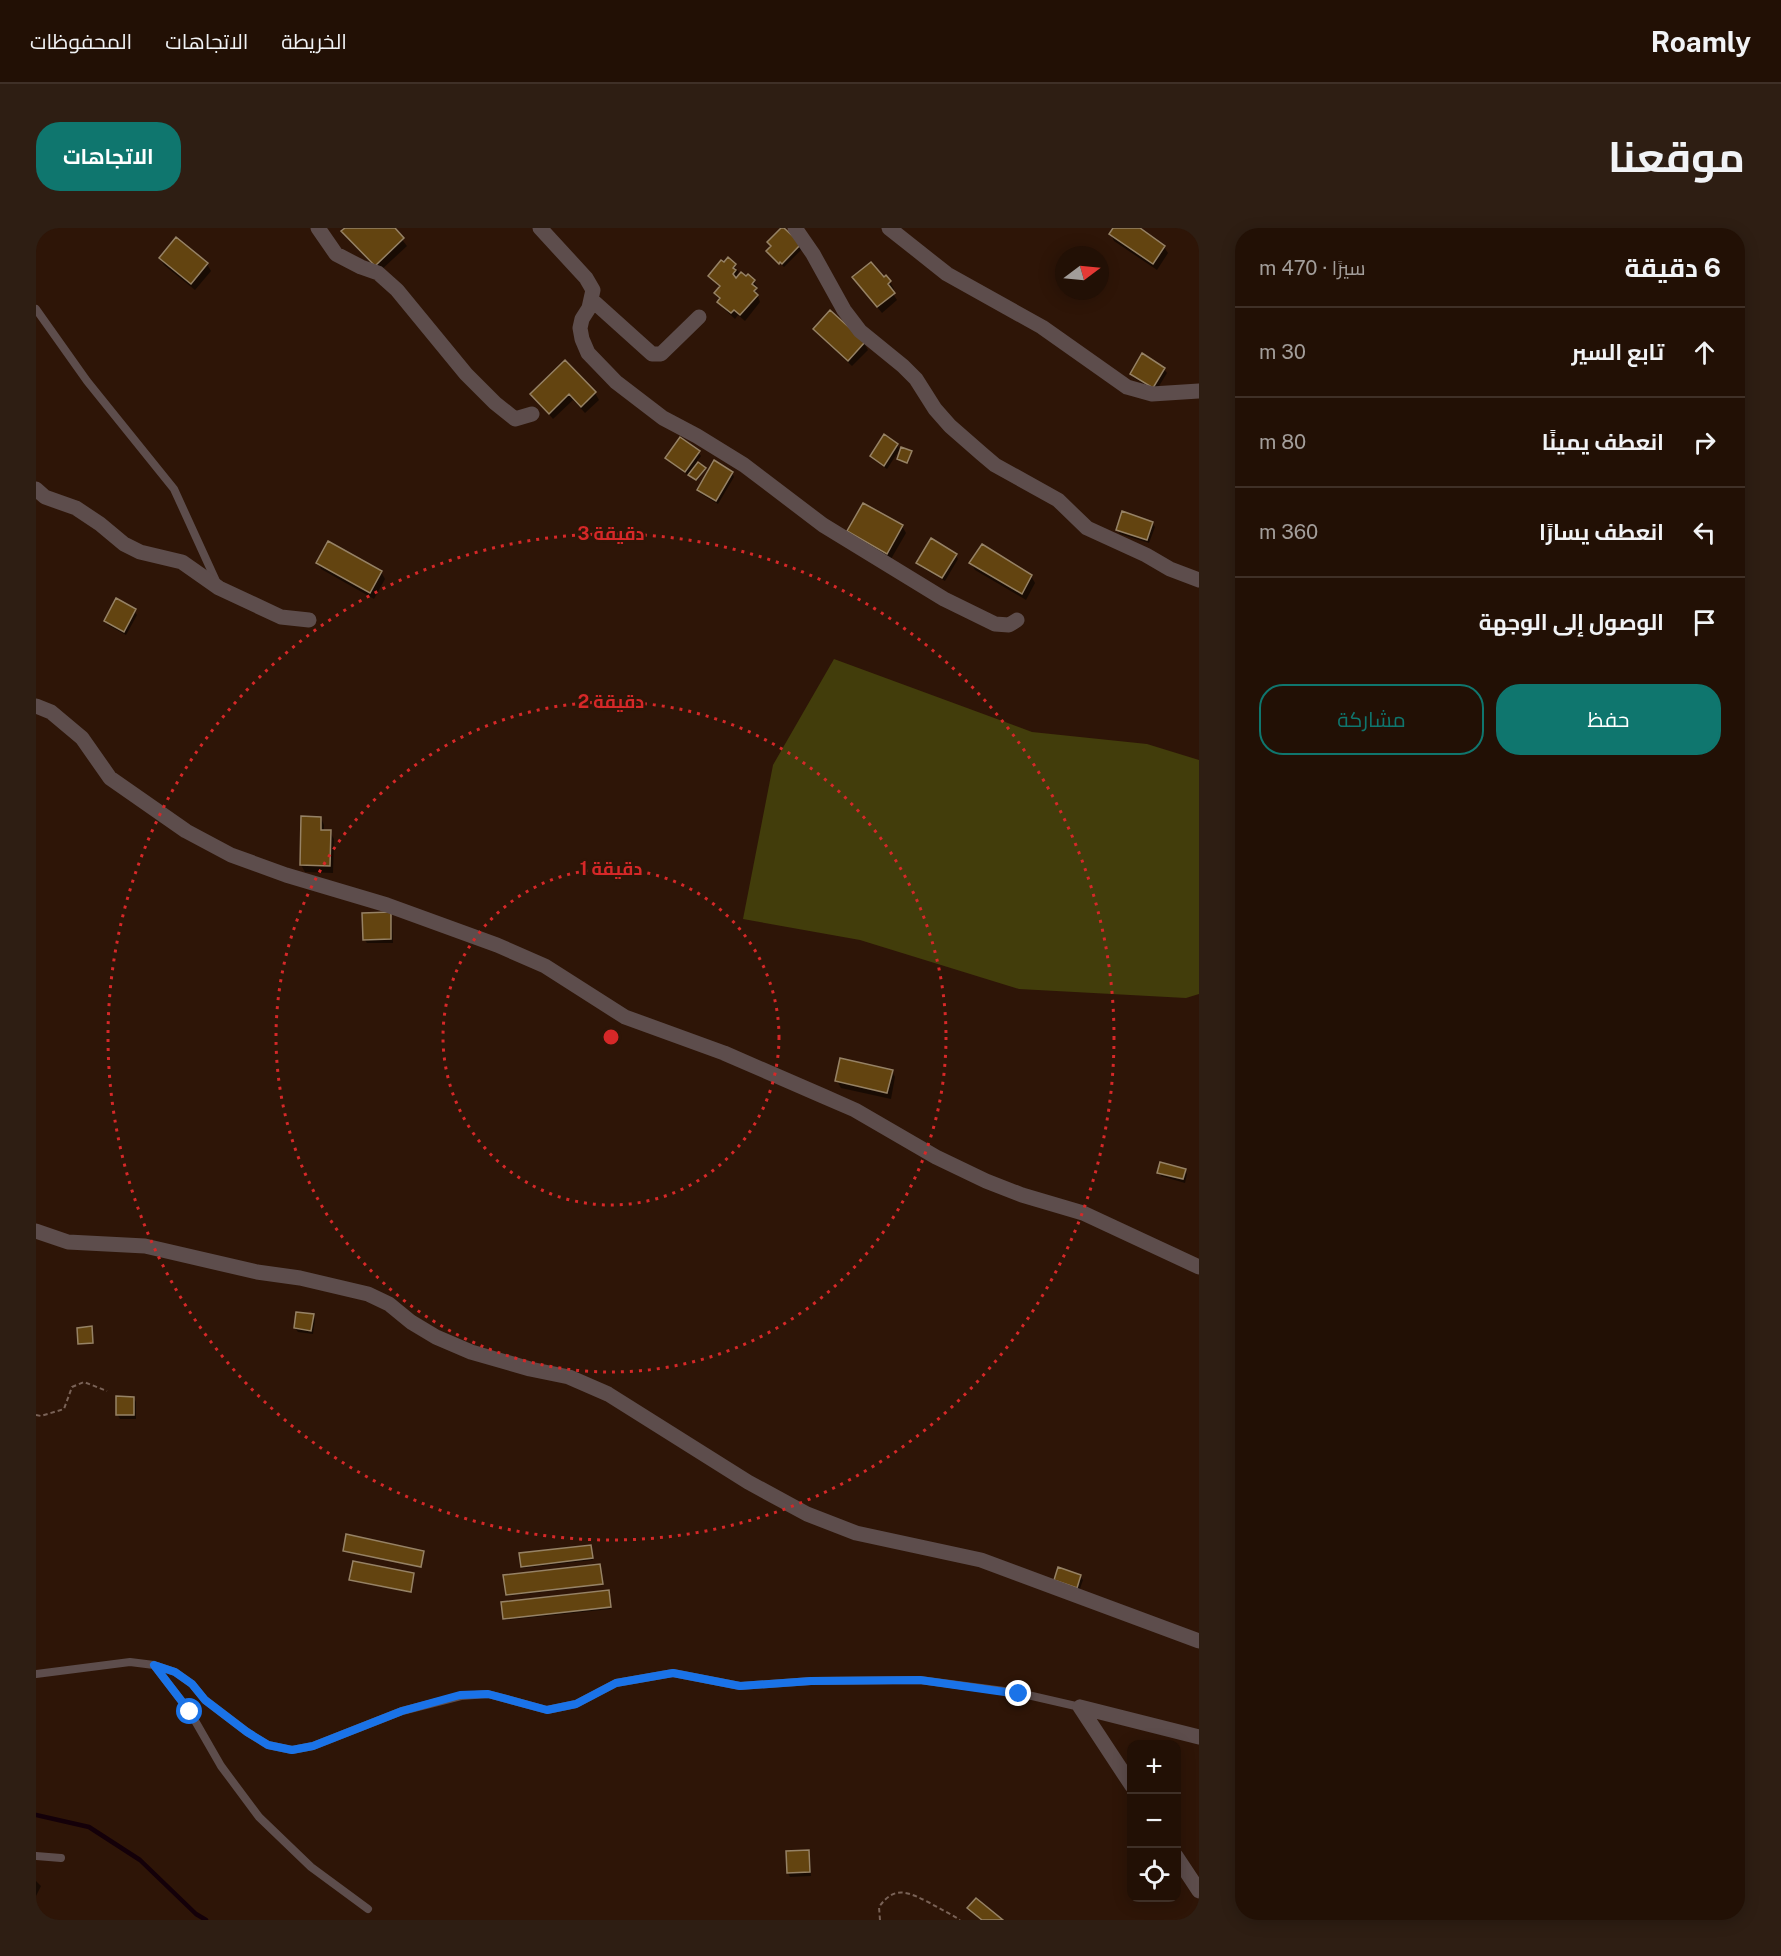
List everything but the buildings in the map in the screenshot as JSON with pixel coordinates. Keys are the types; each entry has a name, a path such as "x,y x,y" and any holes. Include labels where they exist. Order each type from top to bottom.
{"street":[{"path":"318,228 336,254 378,273 397,290 466,374 495,403 515,419 532,414"},
{"path":"540,228 586,278 593,290 592,300 582,319 580,328 582,339 588,352 616,382 663,418 744,465 823,525 944,599 995,624 1009,625 1017,620"},
{"path":"795,228 813,254 838,301 860,331 916,379 950,426 982,454 995,465 1058,500 1087,528 1146,555 1170,569 1199,580"},
{"path":"889,228 947,274 1042,327 1126,387 1152,394 1199,391"},
{"path":"592,300 652,354 661,354 699,317"},
{"path":"36,489 45,497 76,508 124,544 140,552 182,562 219,588 281,617 309,620"},
{"path":"36,706 51,712 82,738 110,778 186,831 231,855 286,875 387,905 497,945 545,966 625,1017 724,1053 855,1110 936,1156 986,1181 1022,1195 1083,1213 1199,1267"},
{"path":"36,1231 68,1242 145,1246 257,1272 300,1278 368,1294 389,1304 411,1322 436,1337 471,1352 530,1369 569,1377 608,1394 748,1482 807,1514 856,1533 981,1560 1199,1641"},
{"path":"1080,1707 1199,1737"},
{"path":"1080,1707 1127,1780"},
{"path":"1181,1865 1199,1892"}],"lane":[{"path":"36,309 87,381 174,489 219,588"},
{"path":"36,1674 130,1662 154,1665 175,1672 192,1684 205,1700 261,1741 268,1745 292,1750 313,1746 402,1711 460,1695 488,1694 547,1710 576,1704 616,1683 673,1673 740,1686 811,1681 920,1680 1019,1694 1080,1707"},
{"path":"154,1665 190,1712 221,1766 259,1817 311,1867 368,1909"},
{"path":"36,1856 61,1858"}],"path":[{"path":"36,1415 41,1416 64,1409 72,1387 84,1382 107,1391"},
{"path":"880,1920 879,1907 885,1898 894,1893 905,1893 916,1894 960,1920"}],"shaded area":[{"path":"834,659 1032,732 1147,744 1199,760 1199,994 1186,998 1019,989 860,940 743,919 773,765"}],"waterway":[{"path":"36,1815 89,1827 140,1860 196,1914 206,1920"}],"route":[{"path":"190,1712 154,1665 175,1672 192,1684 205,1700 268,1745 292,1750 313,1746 402,1711 460,1695 488,1694 547,1710 576,1704 616,1683 673,1673 740,1686 811,1681 920,1680 1019,1694"}]}
